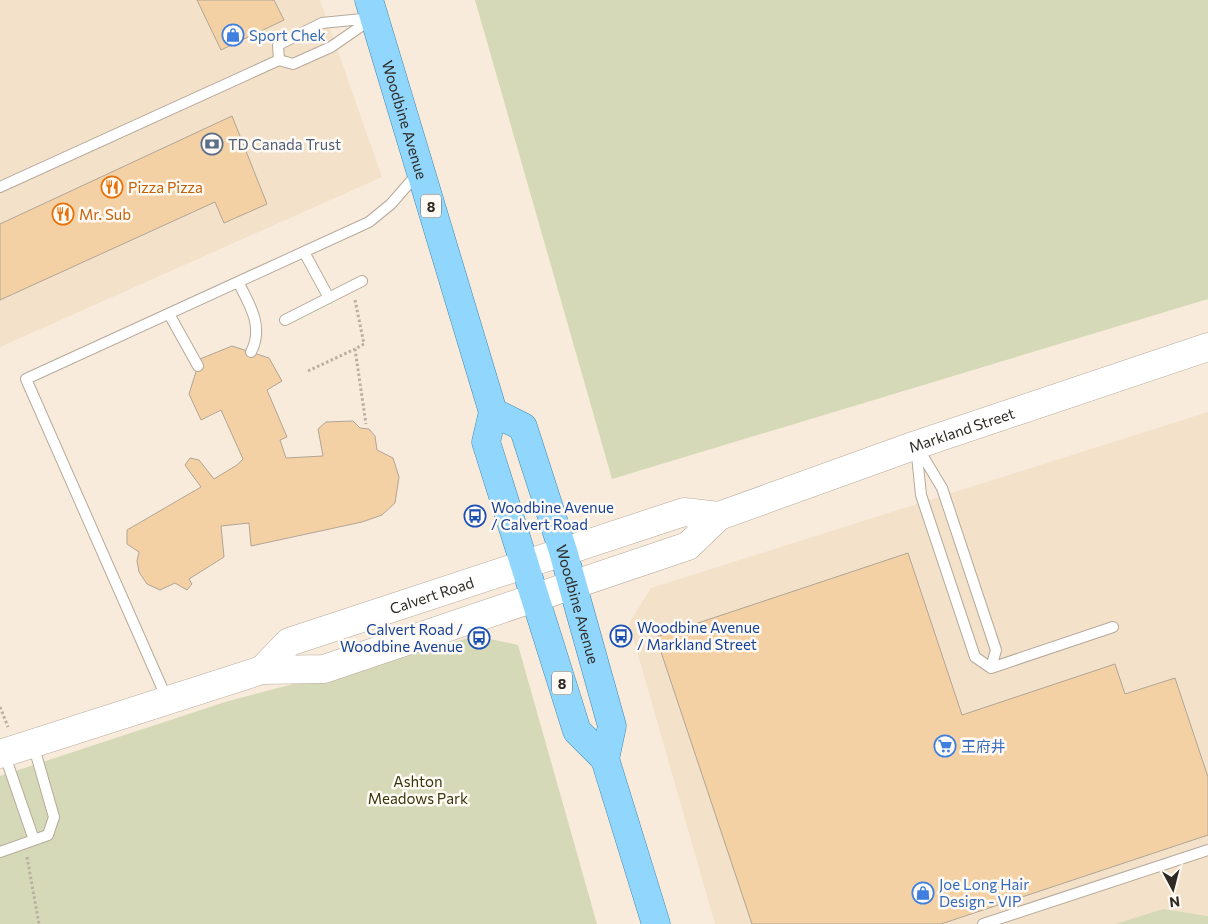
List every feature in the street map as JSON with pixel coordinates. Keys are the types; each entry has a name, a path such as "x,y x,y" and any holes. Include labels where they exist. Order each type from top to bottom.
{"main road":[{"name":"Woodbine Avenue","path":"372,9 493,412 486,442 526,564 577,732 606,758"},
{"name":"Woodbine Avenue","path":"493,412 523,427 563,552 612,726 606,758 656,924"}],"street":[{"name":"Markland Street","path":"536,597 688,546 719,516 916,445 1208,347"},
{"name":"Markland Street","path":"563,552 684,512 719,516"},
{"name":"Calvert Road","path":"262,670 288,642 563,552"},
{"name":"Calvert Road","path":"2,753 262,670 324,669 536,597"}],"lane":[{"path":"279,60 278,45 322,23 372,9"},
{"path":"0,187 279,60 293,64 331,47 372,9"},
{"path":"168,700 26,379 370,222 391,204 420,171"},
{"path":"304,252 329,298"},
{"path":"238,282 256,320 256,344 251,352"},
{"path":"285,320 358,284"},
{"path":"169,314 198,366"},
{"path":"916,445 922,495 975,656 991,668"},
{"path":"916,445 942,488 996,650 991,668"},
{"path":"991,668 1113,627"},
{"path":"0,852 48,835 54,816 33,743"},
{"path":"2,753 29,842"},
{"path":"983,924 1208,850"}],"path":[{"path":"308,370 364,344 358,284"},
{"path":"355,349 366,424"},
{"path":"29,842 38,924"}],"shaded area":[{"path":"0,0 320,0 382,177 0,347"},
{"path":"1208,412 1208,916 1163,909 1115,924 715,924 629,623 651,588"}],"green space":[{"path":"475,0 1208,0 1208,299 612,479"},
{"name":"Ashton Meadows Park","path":"476,636 518,645 597,924 0,924 0,776 225,702"},
{"path":"1163,909 1208,916 1208,924 1115,924"}],"building":[{"name":"Sport Chek","path":"197,0 274,0 284,20 221,50"},
{"path":"232,116 267,204 224,223 215,202 0,300 0,224"},
{"path":"232,346 269,358 282,381 267,390 287,437 280,440 286,458 323,456 318,429 326,422 353,421 360,428 369,429 375,436 377,450 393,458 399,477 395,503 382,515 362,522 251,546 249,523 221,526 224,557 189,579 192,584 187,590 175,583 160,590 147,584 139,572 137,561 139,552 127,544 127,530 201,487 185,465 190,458 199,460 214,479 237,465 243,459 221,410 201,420 189,394 200,359"},
{"name":"王府井","path":"908,553 962,715 1115,664 1125,694 1175,678 1208,777 1208,835 941,924 752,924 656,637"}],"place":[{"name":"Sport Chek","path":"233,35"},
{"name":"TD Canada Trust","path":"212,144"},
{"name":"Pizza Pizza","path":"112,187"},
{"name":"Mr. Sub","path":"63,214"},
{"name":"Woodbine Avenue / Calvert Road","path":"475,516"},
{"name":"Woodbine Avenue / Markland Street","path":"621,636"},
{"name":"Calvert Road / Woodbine Avenue","path":"479,638"},
{"name":"王府井","path":"945,746"},
{"name":"Joe Long Hair Design - VIP","path":"923,893"}]}
